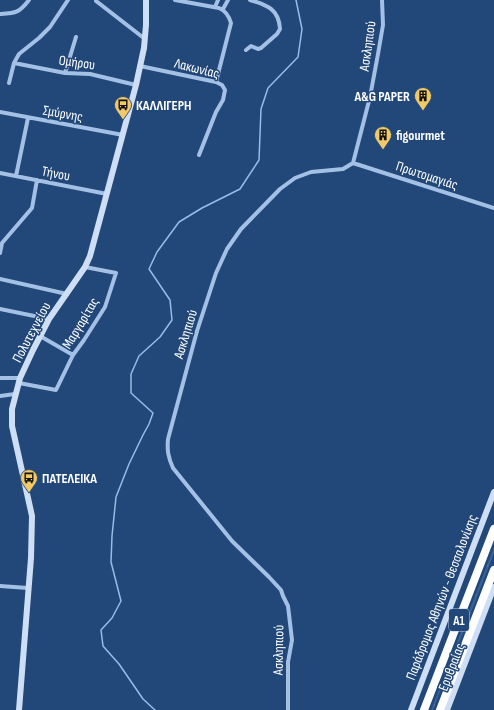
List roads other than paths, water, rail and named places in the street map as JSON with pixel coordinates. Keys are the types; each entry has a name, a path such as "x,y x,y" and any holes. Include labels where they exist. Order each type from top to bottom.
{"highway":[{"name":"Α1","path":"424,710 494,529"},
{"name":"Α1","path":"440,710 494,570"}],"street":[{"path":"0,14 14,13 21,10 29,0"},
{"path":"9,83 14,63 20,54 50,27 68,0"},
{"name":"Πολυτεχνείου","path":"19,710 31,558 32,516 12,426 12,409 19,380 40,336 49,319 85,267 90,256 136,85 146,25 146,0"},
{"path":"175,0 223,9 230,16 231,23 216,82"},
{"path":"215,7 218,0"},
{"path":"223,9 228,0"},
{"path":"246,50 251,46 261,48 277,34 280,29 278,18 272,10 264,4 250,0"},
{"name":"Ασκληπιού","path":"288,710 288,662 292,640 288,606 284,596 281,590 269,577 232,541 173,468 167,450 168,439 197,331 216,273 227,249 241,229 280,189 295,178 311,172 342,169 353,163 368,104 383,26 382,0"},
{"path":"96,1 144,39"},
{"path":"65,73 76,37"},
{"name":"Ομήρου","path":"14,63 65,73 90,74 136,85"},
{"name":"Λακωνίας","path":"140,66 216,82 222,85 225,90 223,100 216,112 199,156"},
{"name":"Σμύρνης","path":"0,112 123,135"},
{"path":"16,176 28,118"},
{"name":"Πρωτομαγιάς","path":"353,163 494,208"},
{"name":"Τήνου","path":"0,173 107,194"},
{"path":"0,253 2,242 32,208 37,180"},
{"name":"Μαργαρίτας","path":"19,380 56,390 73,355 105,307 116,273 85,267"},
{"path":"0,279 67,294"},
{"path":"0,309 49,319"},
{"path":"40,336 73,355"},
{"path":"0,378 19,380"},
{"path":"0,396 15,394"},
{"name":"Παράδρομος Αθηνών - Θεσσαλονίκης","path":"411,710 494,492"},
{"path":"0,586 28,588"},
{"name":"Ερυθραίας","path":"447,710 494,587"}],"waterway":[{"path":"155,710 143,699 119,664 103,646 101,630 112,618 121,601 111,562 116,497 129,464 153,413 131,393 131,374 139,356 160,337 172,320 170,300 149,269 157,252 179,222 202,208 240,189 259,160 261,109 268,88 298,57 302,29 296,0"}],"place":[{"name":"A&G PAPER","path":"423,111"},
{"name":"ΚΑΛΛΙΓΕΡΗ","path":"123,120"},
{"name":"figourmet","path":"383,150"},
{"name":"ΠΑΤΕΛΕΙΚΑ","path":"29,493"}]}
